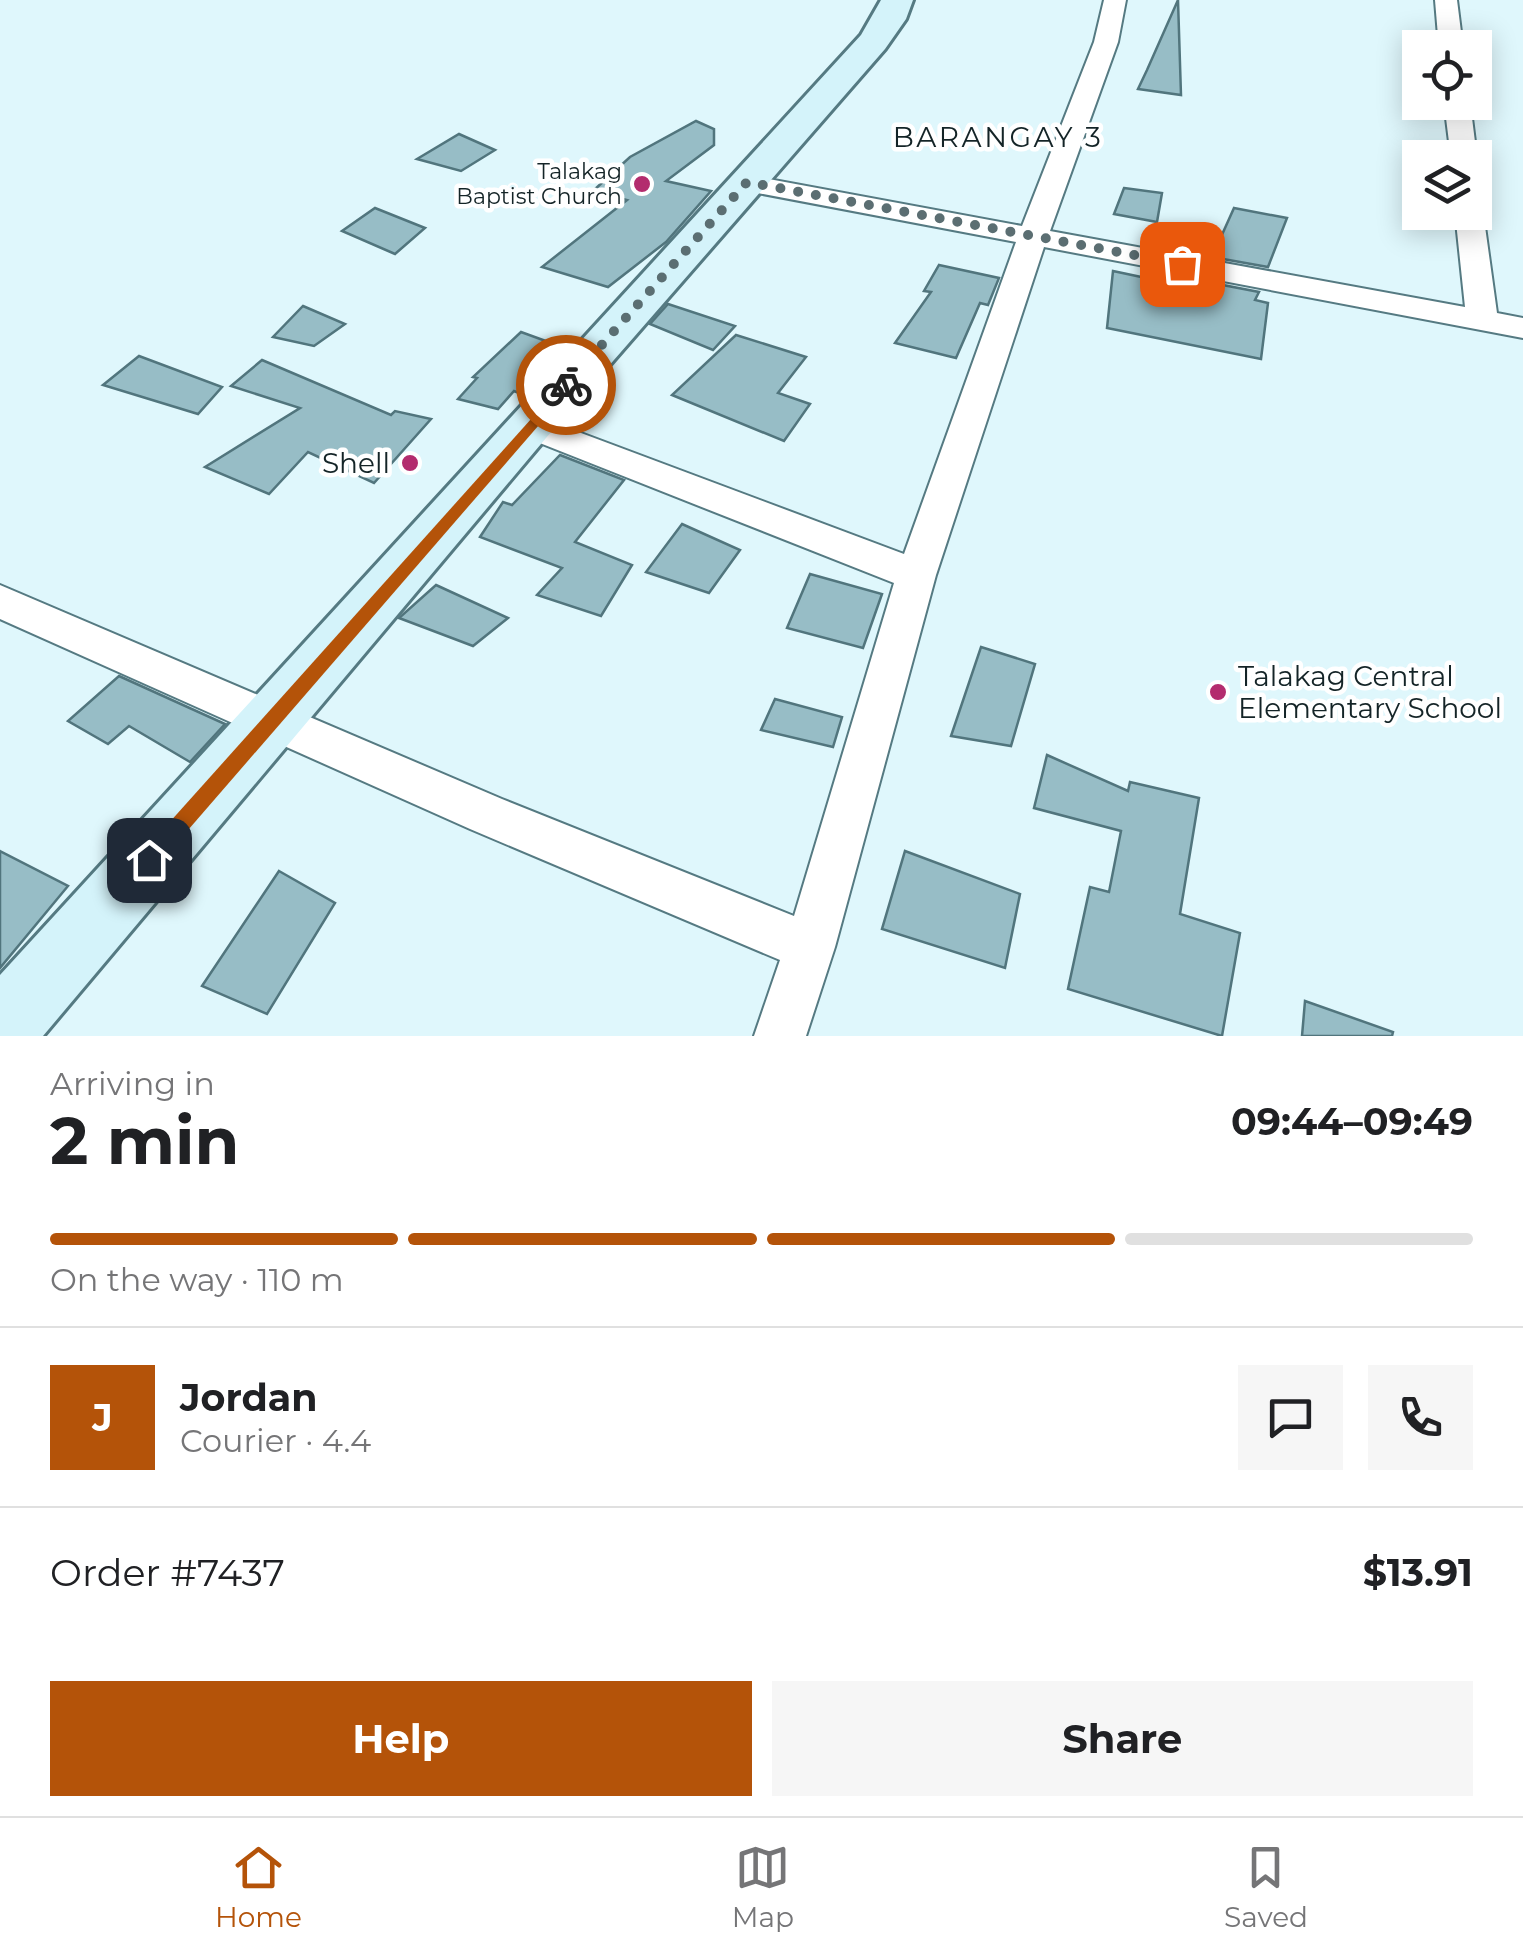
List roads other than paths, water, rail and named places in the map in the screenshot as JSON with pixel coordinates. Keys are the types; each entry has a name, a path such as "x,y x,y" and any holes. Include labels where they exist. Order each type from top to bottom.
{"main road":[{"path":"0,1030 529,426 873,42 890,19 897,0"}],"street":[{"path":"780,1036 810,947 916,574 1033,236 1106,42 1115,0"},
{"path":"1446,0 1449,30"},
{"path":"747,182 1523,328"},
{"path":"1471,230 1482,320"},
{"path":"529,426 916,574"},
{"path":"0,601 486,814 810,947"}],"place":[{"name":"Talakag Baptist Church","path":"642,184"},
{"name":"Shell","path":"410,463"},
{"name":"Talakag Central Elementary School","path":"1218,692"}],"district":[{"name":"BARANGAY 3","path":"998,137"}]}
